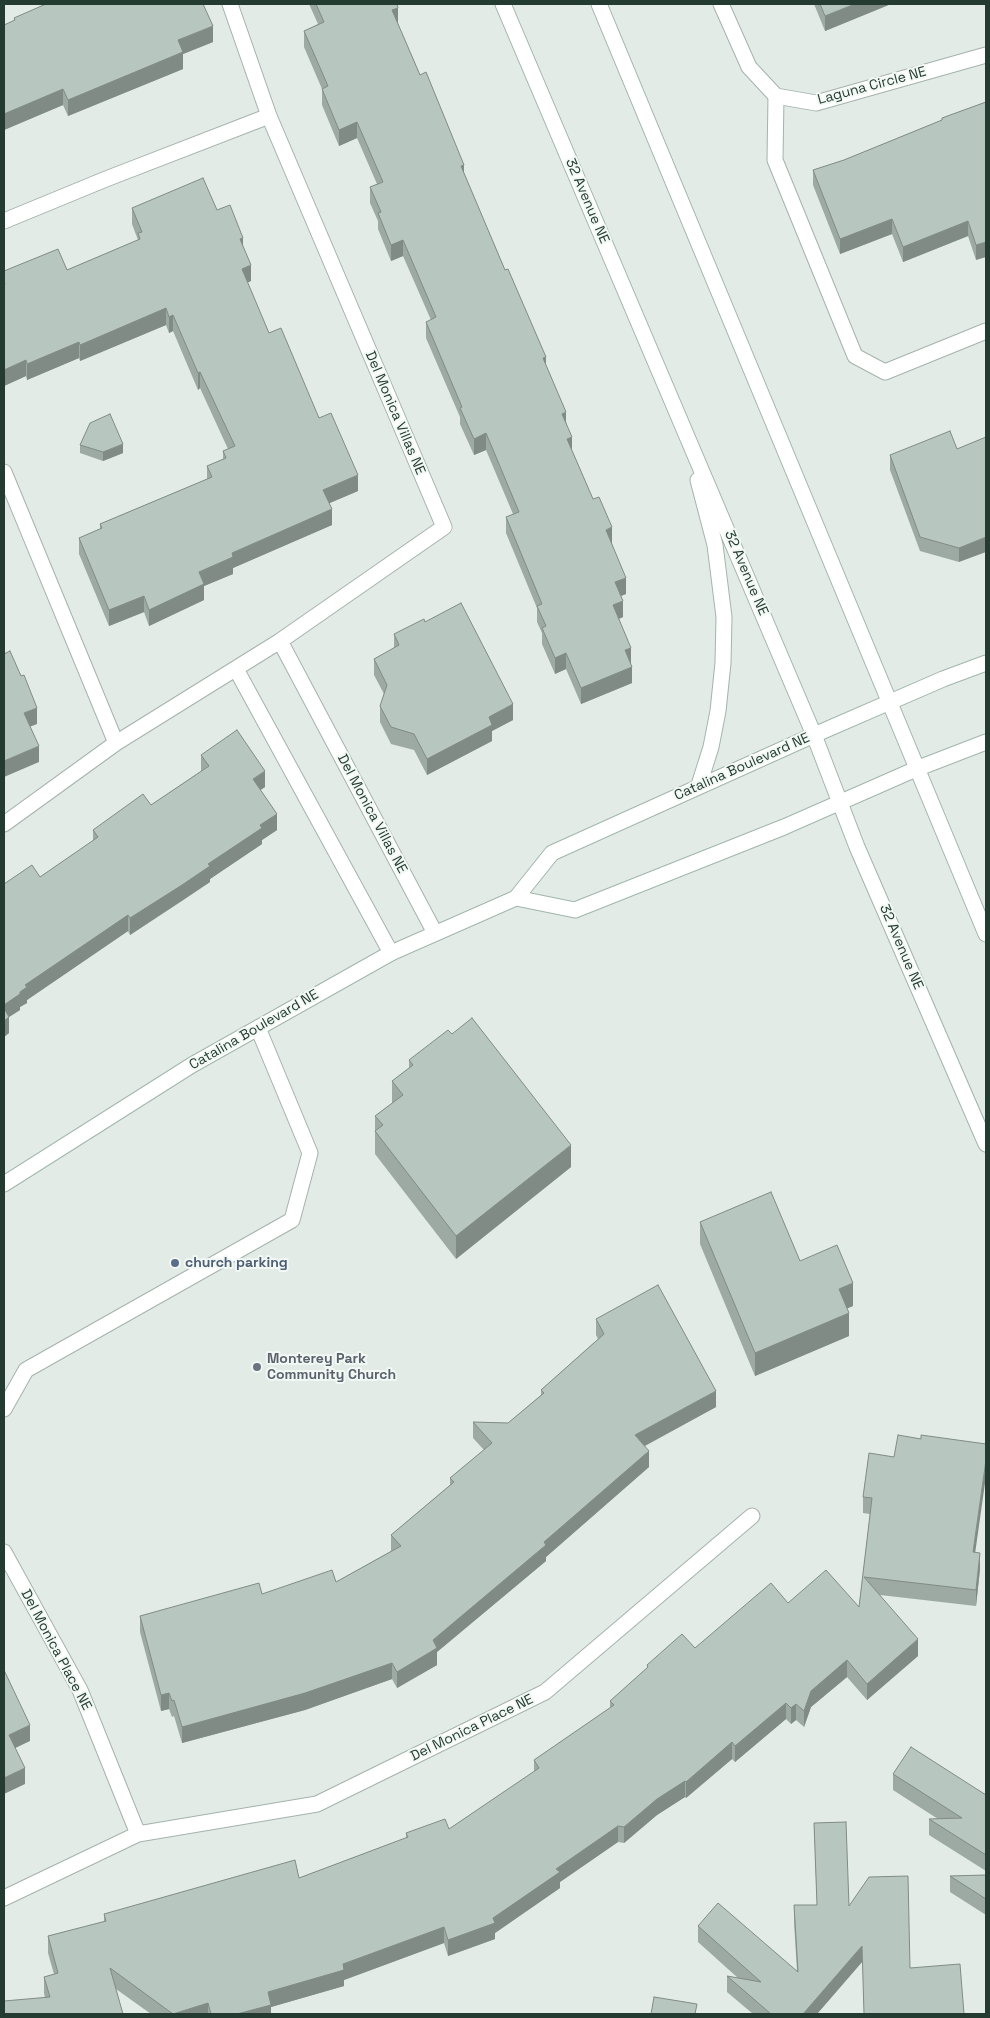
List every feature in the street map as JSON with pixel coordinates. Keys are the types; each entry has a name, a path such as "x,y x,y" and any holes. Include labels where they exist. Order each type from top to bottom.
{"street":[{"name":"Del Monica Villas NE","path":"4,824 116,743 280,641 444,527 268,116 230,4"},
{"name":"32 Avenue NE","path":"503,4 814,735 858,847 986,1144"},
{"path":"599,4 888,703 986,934"},
{"path":"721,4 749,67 776,96 775,160 855,356 885,372 986,331"},
{"name":"Laguna Circle NE","path":"776,96 816,103 986,55"},
{"path":"4,221 106,178 268,116"},
{"path":"683,425 715,545 724,617 723,663 718,711 711,747 699,785"},
{"path":"4,472 116,743"},
{"name":"Del Monica Villas NE","path":"280,641 435,933"},
{"name":"Catalina Boulevard NE","path":"4,1184 192,1065 391,953 516,898 552,853 699,785 888,703 986,663"},
{"path":"236,669 391,953"},
{"path":"516,898 575,910 784,826 916,768 986,742"},
{"path":"4,1409 26,1370 292,1220 310,1153 258,1028"},
{"name":"Del Monica Place NE","path":"4,1898 138,1834 317,1804 545,1692 752,1516"},
{"name":"Del Monica Place NE","path":"4,1553 80,1690 138,1834"}],"building":[{"path":"46,4 203,4 213,26 178,40 183,52 68,100 63,89 4,114 4,25 15,20 14,18"},
{"path":"316,4 397,4 398,8 392,10 420,75 426,72 464,165 461,166 505,270 508,269 546,357 543,358 566,412 562,414 572,437 567,439 593,499 599,497 612,527 606,530 626,578 615,582 623,601 613,605 631,648 625,650 632,667 581,688 566,653 555,658 542,628 546,626 537,606 542,604 506,517 519,512 486,433 474,439 460,408 462,407 426,322 436,317 403,240 391,245 378,213 381,212 370,187 383,182 357,122 339,130 322,89 328,86 304,31 324,22"},
{"path":"820,4 855,4 825,16"},
{"path":"986,102 986,242 976,245 968,221 903,247 892,219 840,239 813,170 844,160 942,120 942,118"},
{"path":"203,178 217,210 230,205 243,238 240,239 251,265 242,269 269,333 281,328 319,418 331,413 358,475 323,490 332,509 232,553 233,557 199,572 204,584 149,610 144,596 109,610 79,538 102,528 100,524 212,477 207,466 226,458 223,451 235,446 200,372 198,373 173,315 169,317 166,308 80,345 79,342 27,364 26,360 4,370 4,271 58,249 67,270 140,239 138,233 142,232 132,208"},
{"path":"110,414 123,444 103,452 80,445 90,423"},
{"path":"950,431 957,449 986,437 986,537 959,548 920,537 890,455"},
{"path":"461,603 513,704 489,717 492,725 427,759 414,734 391,727 380,706 387,685 374,659 399,645 394,634 424,619 425,622"},
{"path":"10,651 21,676 24,675 37,708 24,713 39,746 4,761 4,654"},
{"path":"237,730 265,771 253,779 277,814 260,825 262,828 208,864 210,866 182,885 130,918 128,915 25,985 27,987 20,994 4,1005 4,884 32,865 40,877 98,837 93,830 143,794 151,805 209,766 201,755"},
{"path":"4,1008 9,1017 4,1021"},
{"path":"472,1018 571,1145 456,1236 375,1131 383,1125 375,1116 403,1095 392,1081 413,1065 409,1060 448,1030 452,1034"},
{"path":"771,1192 800,1261 837,1245 853,1283 839,1289 849,1313 755,1353 700,1222"},
{"path":"658,1285 716,1391 635,1435 649,1451 544,1542 546,1545 433,1640 437,1648 397,1672 392,1663 305,1693 182,1727 174,1700 172,1701 169,1693 161,1695 140,1616 259,1583 262,1594 332,1570 336,1582 401,1546 391,1535 454,1482 450,1478 492,1443 473,1422 508,1423 544,1393 541,1390 604,1334 596,1319"},
{"path":"898,1435 921,1439 921,1435 986,1444 986,1460 973,1552 980,1553 976,1590 864,1577 918,1639 867,1684 847,1660 811,1691 804,1711 796,1704 791,1708 786,1703 735,1746 732,1742 686,1782 657,1799 624,1827 618,1826 556,1869 560,1872 493,1918 495,1923 448,1940 444,1927 343,1964 344,1970 268,1992 271,2005 237,2014 211,2014 208,2003 173,2014 110,1968 123,2014 4,2014 4,2001 50,1997 44,1977 58,1973 48,1936 106,1921 104,1914 295,1860 299,1878 408,1837 406,1833 445,1819 449,1829 539,1768 534,1760 614,1705 610,1701 682,1634 695,1648 771,1583 788,1603 826,1570 859,1607 872,1498 863,1497 869,1453 894,1457"},
{"path":"4,1670 30,1725 9,1735 25,1768 4,1778"},
{"path":"911,1747 986,1795 986,1855 929,1819 962,1818 893,1774"},
{"path":"846,1822 849,1906 869,1877 908,1876 910,1968 960,1964 964,2014 864,2014 862,1946 803,2014 771,2014 727,1976 761,1982 698,1926 718,1903 798,1972 794,1905 817,1905 814,1823"},
{"path":"986,1875 986,1899 950,1876"},
{"path":"654,1997 697,2004 695,2014 651,2014"}],"place":[{"name":"church parking","path":"175,1263"},
{"name":"Monterey Park Community Church","path":"257,1367"}]}
